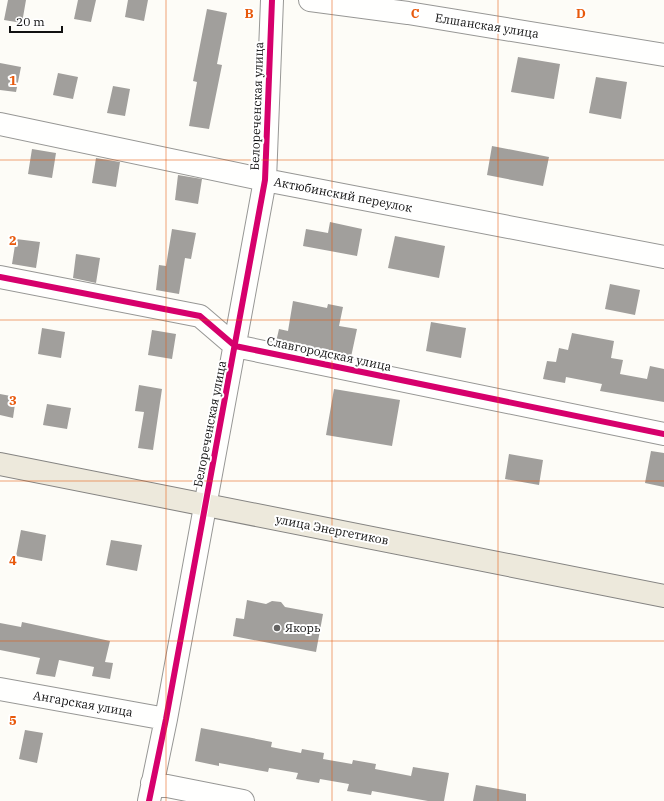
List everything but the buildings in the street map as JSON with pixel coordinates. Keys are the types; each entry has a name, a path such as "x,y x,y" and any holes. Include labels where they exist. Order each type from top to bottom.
{"main road":[{"name":"улица Энергетиков","path":"0,464 664,596"}],"street":[{"name":"Белореченская улица","path":"151,792 206,504 265,180 272,0"},
{"name":"Елшанская улица","path":"310,0 416,14 664,55"},
{"name":"Актюбинский переулок","path":"0,124 265,180 664,257"},
{"name":"Славгородская улица","path":"0,277 200,316 235,346 664,434"},
{"name":"Ангарская улица","path":"0,689 166,718"},
{"path":"151,792 243,801"}],"cycle path":[{"path":"149,801 166,719 265,180 272,0"},
{"path":"0,277 200,316 235,346 664,434"}],"place":[{"name":"Якорь","path":"277,628"}]}
